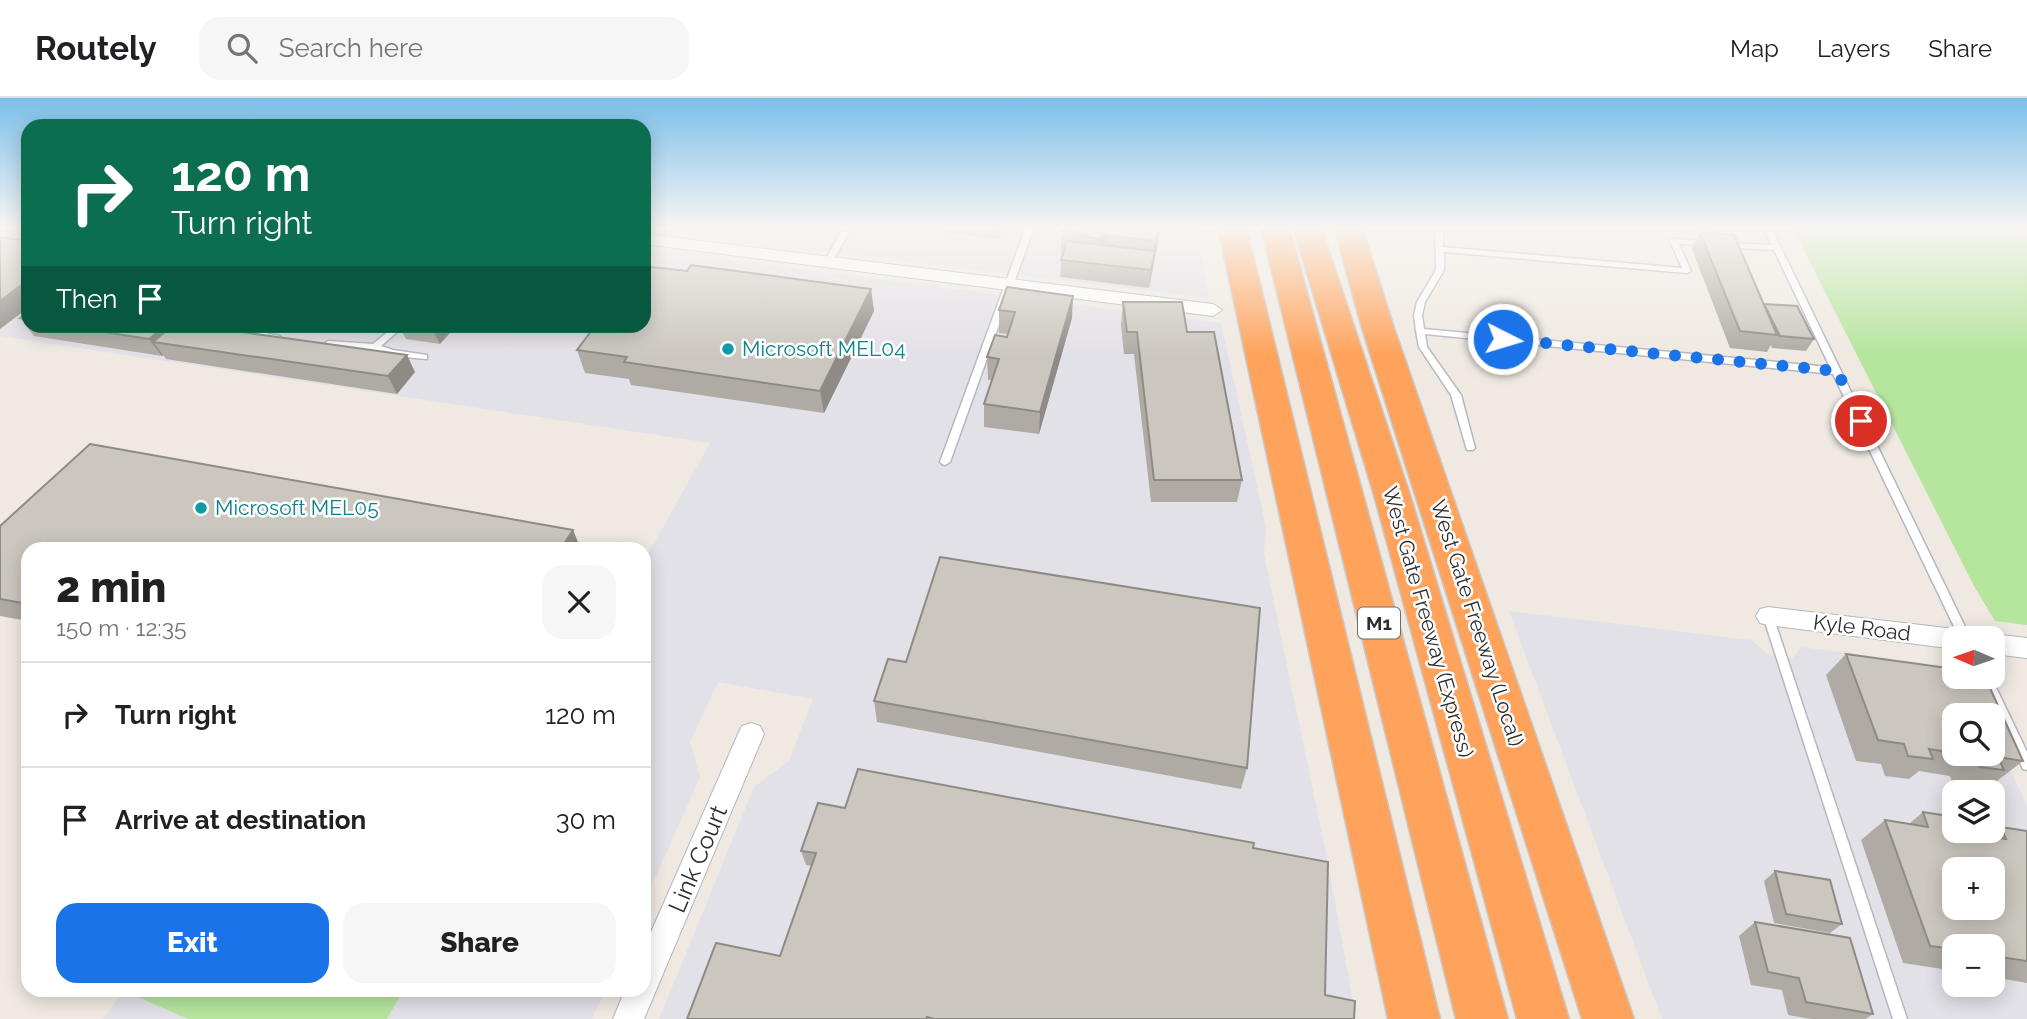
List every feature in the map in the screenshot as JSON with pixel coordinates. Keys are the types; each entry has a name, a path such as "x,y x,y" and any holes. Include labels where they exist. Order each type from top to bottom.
{"highway":[{"name":"M1","path":"1242,270 1414,1019"},
{"name":"M1","path":"1286,270 1482,1019"},
{"name":"West Gate Freeway (Express)","path":"1321,270 1392,495 1543,1019"},
{"name":"West Gate Freeway (Local)","path":"1361,270 1608,1019"}],"street":[{"path":"891,270 1213,310"},
{"name":"Kyle Road","path":"1768,616 1942,637"},
{"path":"2006,646 2027,648"},
{"name":"Link Court","path":"651,967 751,734"},
{"path":"628,1019 638,997"}],"lane":[{"path":"945,463 1014,270"},
{"path":"1440,270 1418,315 1420,331 1430,360 1456,395 1470,448"},
{"path":"1788,270 1960,626"},
{"path":"1420,331 1837,371"},
{"path":"265,333 265,336 285,339"},
{"path":"376,347 392,333"},
{"path":"312,342 376,347 392,353 424,357"},
{"path":"1768,616 1900,1019"},
{"path":"1991,690 2027,765"}],"shaded area":[{"path":"0,270 21,270 21,333 651,333 651,270 808,270 1221,323 1266,527 1264,554 1328,863 1356,1019 659,1019 754,787 789,761 813,699 718,682 690,742 700,777 651,887 651,548 710,443 0,336"},
{"path":"980,270 1204,270 1209,298"},
{"path":"1509,611 1751,640 1767,654 1793,658 1801,647 1942,665 1942,690 1955,690 1955,703 1942,703 1942,766 2005,766 2005,759 2027,806 2027,1019 1662,1019"},
{"path":"120,997 602,997 592,1019 103,1019"}],"green space":[{"path":"1814,270 2027,270 2027,625 1995,621 1974,586"},
{"path":"138,997 399,997 387,1019 188,1019"}],"building":[{"path":"0,270 21,270 21,285 0,301"},
{"name":"Microsoft MEL04","path":"651,270 728,270 871,289 820,391 624,362 627,357 577,350 590,333 651,333"},
{"path":"1715,270 1749,270 1777,335 1740,331"},
{"path":"1007,287 1073,296 1040,412 984,404 999,359 987,357 995,335 1007,337 1015,312 999,310"},
{"path":"1123,302 1182,302 1187,332 1214,332 1242,480 1154,480 1137,332 1127,332"},
{"path":"1764,304 1797,306 1814,339 1780,336"},
{"path":"110,333 156,333 149,339"},
{"path":"164,333 249,333 407,355 388,376 153,342"},
{"path":"90,444 573,530 565,542 21,542 21,603 0,599 0,526"},
{"path":"940,557 1260,608 1247,768 874,701 888,659 906,662"},
{"path":"1846,654 1942,667 1942,690 1991,690 1997,703 1942,703 1942,751 1929,749 1933,759 1908,756 1904,744 1878,740"},
{"path":"2005,721 2023,761 2005,758"},
{"path":"2002,766 2004,770 1980,767"},
{"path":"858,769 1254,843 1253,848 1328,862 1325,995 1355,1001 1354,1019 687,1019 716,943 780,956 816,853 801,851 818,803 845,808"},
{"path":"1923,812 1942,815 1942,843 2005,843 2005,828 2027,831 2027,961 2005,958 2005,934 1942,934 1942,947 1930,946 1885,820 1928,827"},
{"path":"1775,871 1830,880 1842,924 1786,914"},
{"path":"1755,922 1850,938 1873,1014 1806,1002 1799,978 1768,972"}],"place":[{"name":"Microsoft MEL04","path":"728,349"},
{"name":"Microsoft MEL05","path":"201,508"}],"route":[{"path":"1503,339 1837,371 1861,421"}]}
